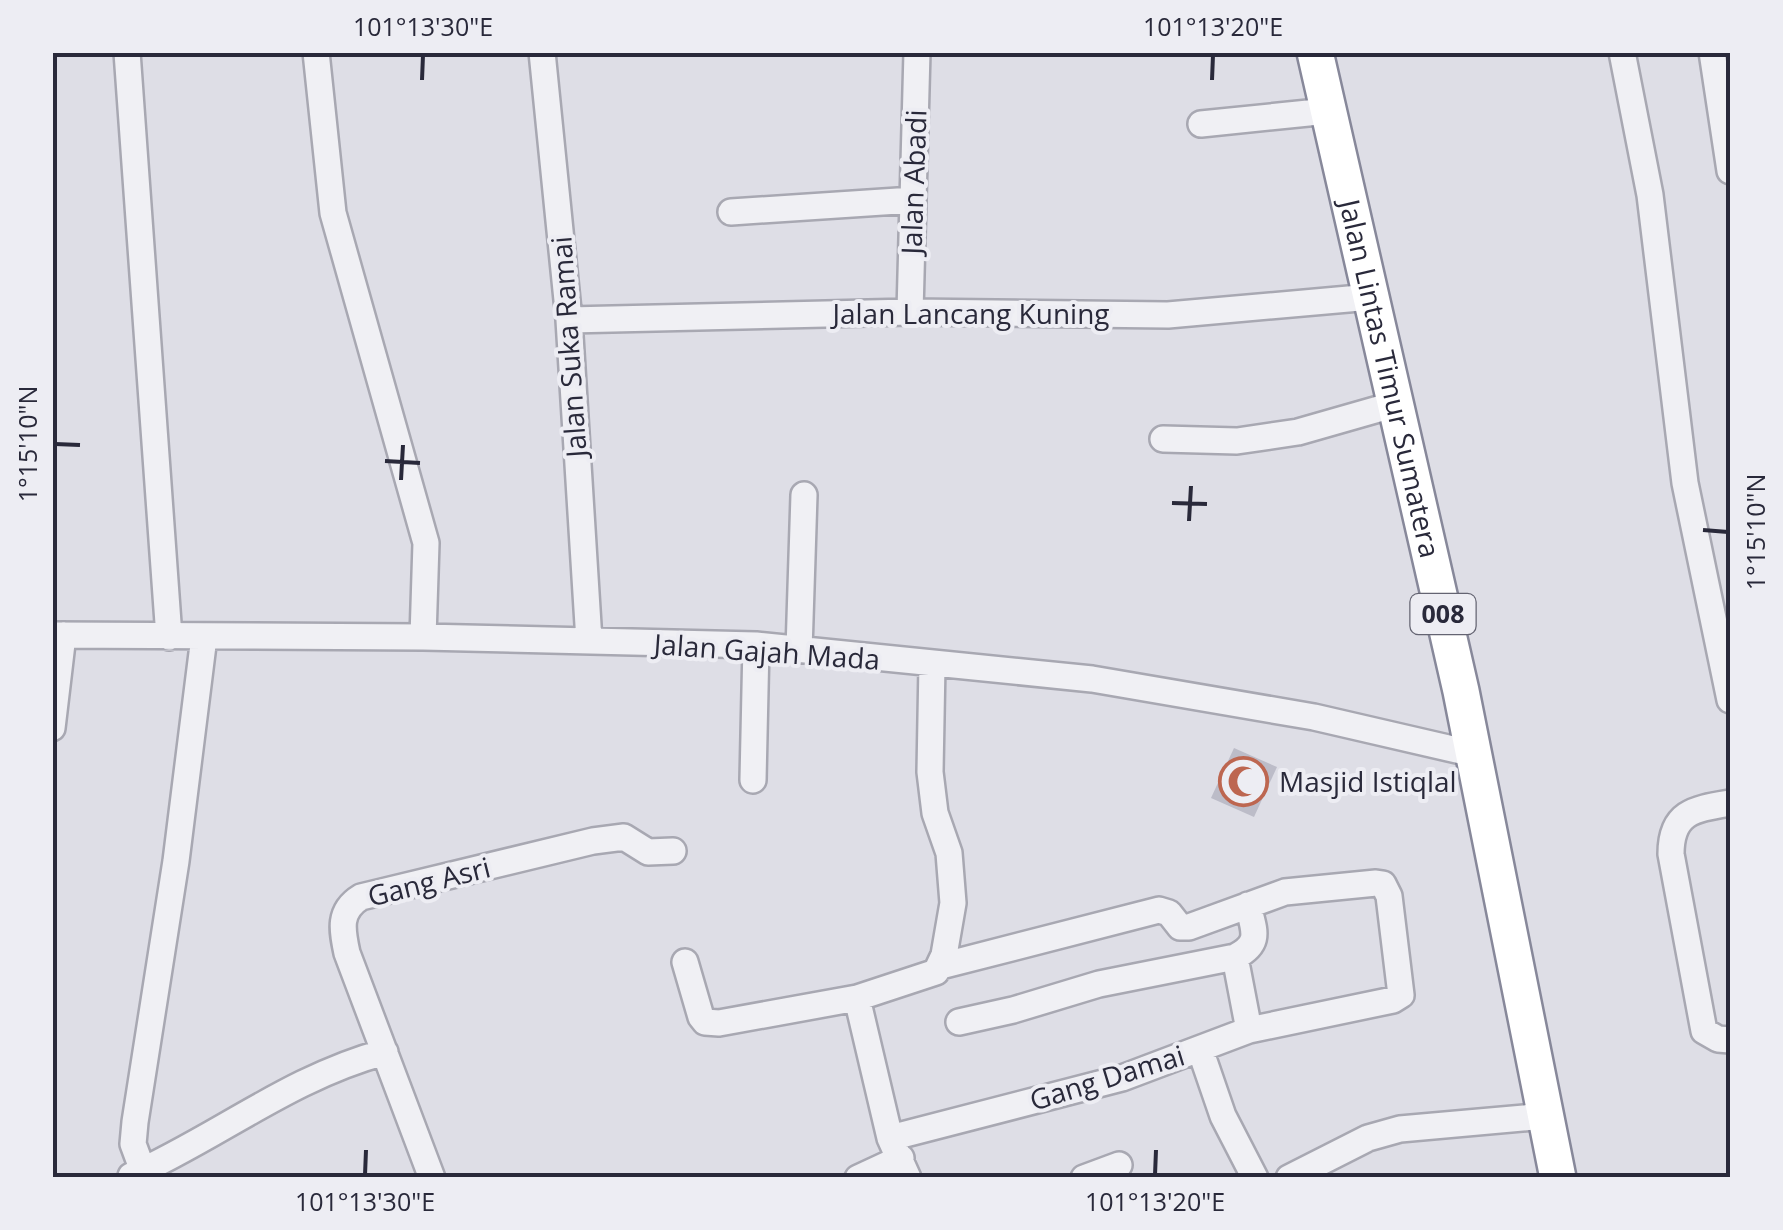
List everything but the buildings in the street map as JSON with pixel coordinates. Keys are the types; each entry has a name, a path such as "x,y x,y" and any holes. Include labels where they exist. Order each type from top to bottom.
{"highway":[{"name":"Jalan Lintas Timur Sumatera","path":"1315,52 1474,754 1558,1178"}],"street":[{"path":"127,52 169,637"},
{"path":"316,52 333,212 426,543 424,638"},
{"name":"Jalan Suka Ramai","path":"542,52 569,320 589,641"},
{"name":"Jalan Abadi","path":"910,312 916,52"},
{"path":"1622,52 1650,194 1685,484 1730,700"},
{"path":"1712,52 1730,171"},
{"path":"1201,124 1328,111"},
{"path":"731,212 913,200"},
{"name":"Jalan Lancang Kuning","path":"569,320 910,312 1168,316 1371,297"},
{"path":"1163,440 1252,439 1298,432 1396,404"},
{"path":"799,650 804,495"},
{"path":"52,728 58,635"},
{"name":"Jalan Gajah Mada","path":"58,635 756,645 1092,679 1314,717 1474,754"},
{"path":"204,637 176,861 135,1122 133,1144 143,1174 304,1081 342,1063 386,1052"},
{"path":"752,780 756,645"},
{"path":"932,664 930,772 935,813 949,853 953,903 941,966"},
{"path":"1730,804 1683,817 1671,837 1704,1031 1718,1040 1730,1040"},
{"name":"Gang Asri","path":"432,1178 347,952 342,926 351,903 361,897 593,840 624,837 648,852 673,851"},
{"name":"Gang Damai","path":"900,1158 1249,1030 1393,1000 1401,994 1389,896 1383,884 1285,892 1248,905"},
{"path":"685,962 700,1017 719,1023 857,998 927,976 941,966 1158,910 1166,911 1175,924 1184,928 1248,905 1254,938 1248,950 1235,957 1099,984 959,1022"},
{"path":"1235,957 1249,1030"},
{"path":"857,998 900,1158 858,1178"},
{"path":"1200,1049 1223,1116 1255,1178"},
{"path":"1289,1178 1354,1144 1400,1129 1545,1116"},
{"path":"1084,1178 1119,1165"}],"place":[{"name":"Masjid Istiqlal","path":"1244,782"}]}
